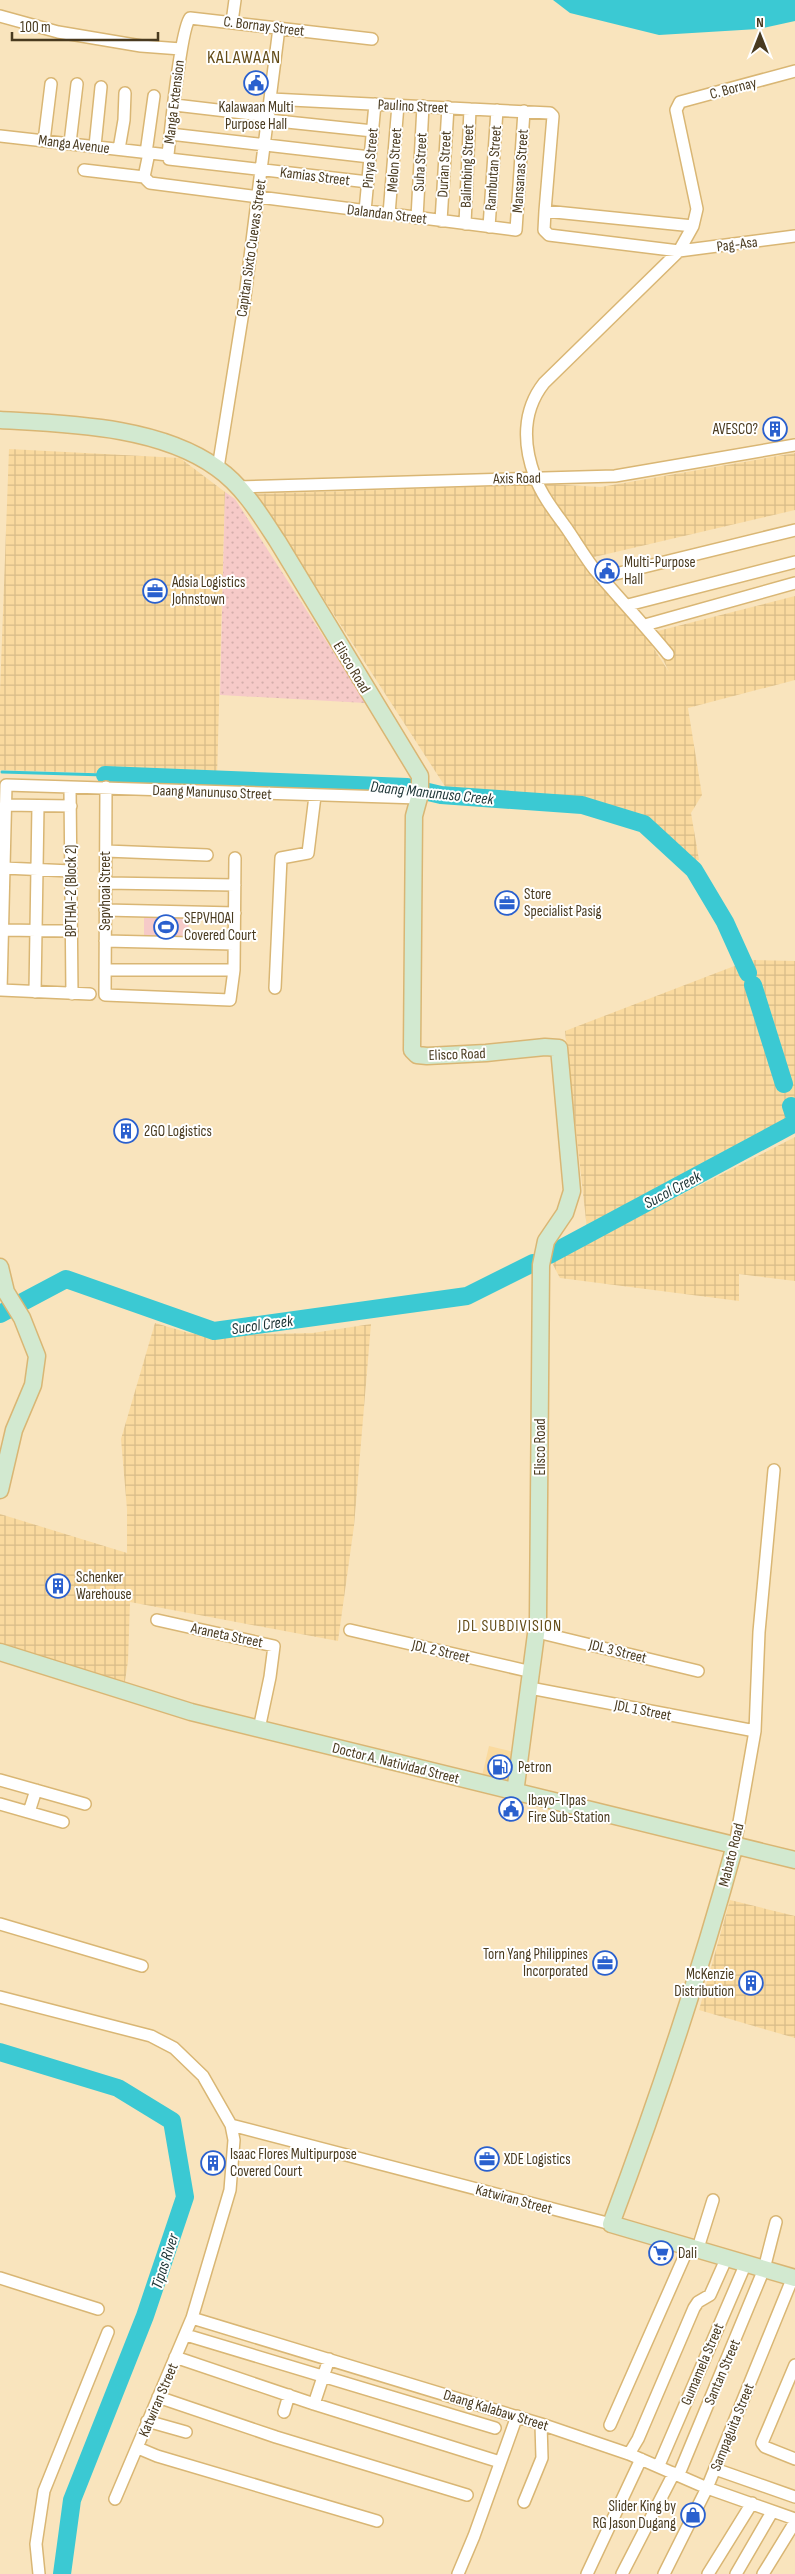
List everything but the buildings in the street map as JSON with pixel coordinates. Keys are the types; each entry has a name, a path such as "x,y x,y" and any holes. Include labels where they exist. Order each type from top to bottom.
{"main road":[{"name":"Elisco Road","path":"0,420 135,432 194,454 218,468 237,487 255,508 278,542 420,776 420,792 414,816 411,979 412,1050 420,1056 453,1056 559,1048 562,1060 572,1191 565,1213 546,1241 541,1265 540,1569 537,1632 515,1793"},
{"path":"0,1267 9,1299 19,1312 36,1351 34,1385 14,1430 0,1490"},
{"name":"Doctor A. Natividad Street","path":"0,1652 191,1712 515,1793 795,1860"},
{"name":"Mabato Road","path":"611,2224 649,2123 716,1912 735,1845"},
{"name":"Katwiran Street","path":"611,2224 794,2277"}],"street":[{"path":"232,22 235,0"},
{"path":"0,16 58,32 141,46 181,49"},
{"name":"C. Bornay Street","path":"181,49 186,22 190,18 372,39"},
{"name":"Capitan Sixto Cuevas Street","path":"218,468 259,198 279,28"},
{"name":"Manga Extension","path":"168,155 181,49"},
{"name":"C. Bornay","path":"693,226 697,209 676,110 680,102 795,71"},
{"path":"44,140 51,84"},
{"path":"70,143 77,84"},
{"path":"95,146 101,87"},
{"path":"119,149 126,93"},
{"path":"144,177 154,96"},
{"name":"Paulino Street","path":"271,99 546,112 553,116 546,211"},
{"name":"Pinya Street","path":"365,211 375,104"},
{"path":"175,105 373,132"},
{"name":"Melon Street","path":"389,214 398,105"},
{"name":"Suha Street","path":"416,218 423,106"},
{"name":"Durian Street","path":"441,221 448,107"},
{"name":"Balimbing Street","path":"465,224 470,108"},
{"name":"Rambutan Street","path":"489,227 497,110"},
{"name":"Mansanas Street","path":"516,230 524,111"},
{"path":"170,134 370,157"},
{"name":"Manga Avenue","path":"0,136 168,155"},
{"name":"Kamias Street","path":"168,155 170,159 207,164 262,168 290,174 368,182"},
{"path":"84,170 144,177 150,183 259,198"},
{"name":"Dalandan Street","path":"259,198 516,230"},
{"path":"546,211 693,226 679,251 535,394 529,408 525,434 530,462 536,479 555,511 596,571 645,625 668,654"},
{"name":"Pag-Asa","path":"546,211 544,230 549,235 679,251 795,236"},
{"name":"Axis Road","path":"237,487 615,476 795,445"},
{"path":"603,577 795,530"},
{"path":"628,606 795,562"},
{"path":"645,625 795,583"},
{"name":"Daang Manunuso Street","path":"5,805 6,786 106,787 315,796 420,792"},
{"name":"Sepvhoai Street","path":"106,787 105,995 227,1000 231,996 234,970"},
{"name":"BPTHAI-2 (Block 2)","path":"70,788 72,994"},
{"path":"275,988 281,858 308,854 315,796"},
{"path":"71,806 5,805 2,990 90,994"},
{"path":"35,992 38,806"},
{"path":"106,851 207,855"},
{"path":"105,970 234,970 235,858"},
{"path":"4,868 71,871"},
{"path":"106,883 235,885"},
{"path":"105,910 235,913"},
{"path":"2,930 72,931"},
{"path":"105,941 234,944"},
{"name":"Mabato Road","path":"735,1845 755,1731 759,1632 774,1470"},
{"name":"Araneta Street","path":"157,1620 274,1646 270,1677 259,1729"},
{"name":"JDL 2 Street","path":"350,1630 531,1680"},
{"name":"JDL 3 Street","path":"537,1632 698,1670"},
{"name":"JDL 1 Street","path":"531,1680 755,1731"},
{"path":"0,1780 85,1804"},
{"path":"29,1812 36,1790"},
{"path":"0,1804 63,1822"},
{"path":"0,1924 142,1966"},
{"name":"Katwiran Street","path":"0,1996 151,2036 174,2048 204,2076 231,2124 234,2140 230,2190 192,2318 115,2499"},
{"name":"Katwiran Street","path":"231,2124 611,2224"},
{"path":"610,2426 713,2200"},
{"name":"Santan Street","path":"622,2574 677,2473 764,2269 776,2222"},
{"path":"629,2454 638,2439 694,2308 698,2302 710,2295 727,2257"},
{"name":"Gumamela Street","path":"659,2466 746,2263"},
{"name":"Sampaguita Street","path":"664,2574 707,2488 794,2277"},
{"path":"0,2278 98,2309"},
{"name":"Daang Kalabaw Street","path":"192,2318 541,2424 629,2454 677,2473 707,2488 795,2520"},
{"path":"39,2574 36,2544 44,2490 108,2332"},
{"path":"186,2335 494,2428"},
{"path":"176,2358 314,2404 500,2462"},
{"path":"314,2404 329,2359"},
{"path":"795,2365 763,2444 765,2447 795,2459"},
{"path":"284,2412 289,2395"},
{"path":"158,2396 276,2437 467,2495"},
{"path":"458,2574 517,2416"},
{"path":"148,2421 186,2432"},
{"path":"524,2502 542,2458 541,2424"},
{"path":"138,2448 157,2456 377,2521"},
{"path":"587,2574 641,2459"},
{"path":"714,2469 795,2497"},
{"path":"708,2574 752,2503"},
{"path":"736,2574 772,2512"},
{"path":"763,2574 795,2520"}],"shaded area":[{"path":"9,449 180,458 225,492 217,777 0,770 0,693"},
{"path":"795,453 795,510 590,558 545,484 601,487"},
{"path":"534,485 579,560 647,638 669,672 650,633 795,596 795,680 688,708 702,795 691,813 699,860 689,861 634,818 584,802 448,791 256,494"},
{"path":"225,492 235,499 366,703 220,695"},
{"name":"SEPVHOAI Covered Court","path":"144,914 189,915 188,940 144,939"},
{"path":"750,960 795,961 795,1120 587,1229 565,1031"},
{"path":"795,1137 795,1281 739,1274 739,1301 560,1278 551,1261"},
{"path":"155,1323 189,1333 209,1335 313,1333 371,1324 354,1526 338,1641 130,1602 128,1661 124,1688 0,1643 0,1514 127,1553 127,1509 121,1439"},
{"path":"489,1746 514,1752 507,1781 482,1776"},
{"name":"McKenzie Distribution","path":"730,1900 795,1916 795,2038 699,2010"}],"water":[{"path":"553,0 795,0 795,21 758,29 659,35 570,13"}],"waterway":[{"name":"Daang Manunuso Creek","path":"2,772 105,775"},
{"name":"Daang Manunuso Creek","path":"105,775 407,787 441,795 582,805 644,824 694,870 725,922 748,973"},
{"name":"Daang Manunuso Creek","path":"753,985 784,1084"},
{"name":"Daang Manunuso Creek","path":"791,1106 795,1118"},
{"name":"Sucol Creek","path":"549,1255 795,1123"},
{"name":"Sucol Creek","path":"0,1314 66,1279 214,1331 467,1296 533,1263"},
{"name":"Tipas River","path":"0,2052 118,2088 172,2121 185,2197 145,2316 72,2500 62,2574"}],"place":[{"name":"Kalawaan Multi Purpose Hall","path":"256,83"},
{"name":"AVESCO?","path":"775,429"},
{"name":"Multi-Purpose Hall","path":"607,571"},
{"name":"Adsia Logistics Johnstown","path":"155,591"},
{"name":"Store Specialist Pasig","path":"507,903"},
{"name":"SEPVHOAI Covered Court","path":"166,927"},
{"name":"2GO Logistics","path":"126,1131"},
{"name":"Schenker Warehouse","path":"58,1586"},
{"name":"Petron","path":"500,1767"},
{"name":"Ibayo-TIpas Fire Sub-Station","path":"511,1809"},
{"name":"Torn Yang Philippines Incorporated","path":"605,1963"},
{"name":"McKenzie Distribution","path":"751,1983"},
{"name":"XDE Logistics","path":"487,2159"},
{"name":"Isaac Flores Multipurpose Covered Court","path":"213,2163"},
{"name":"Dali","path":"661,2253"},
{"name":"Slider King by RG Jason Dugang","path":"693,2515"}],"district":[{"name":"KALAWAAN","path":"244,57"},
{"name":"JDL SUBDIVISION","path":"510,1625"}]}
